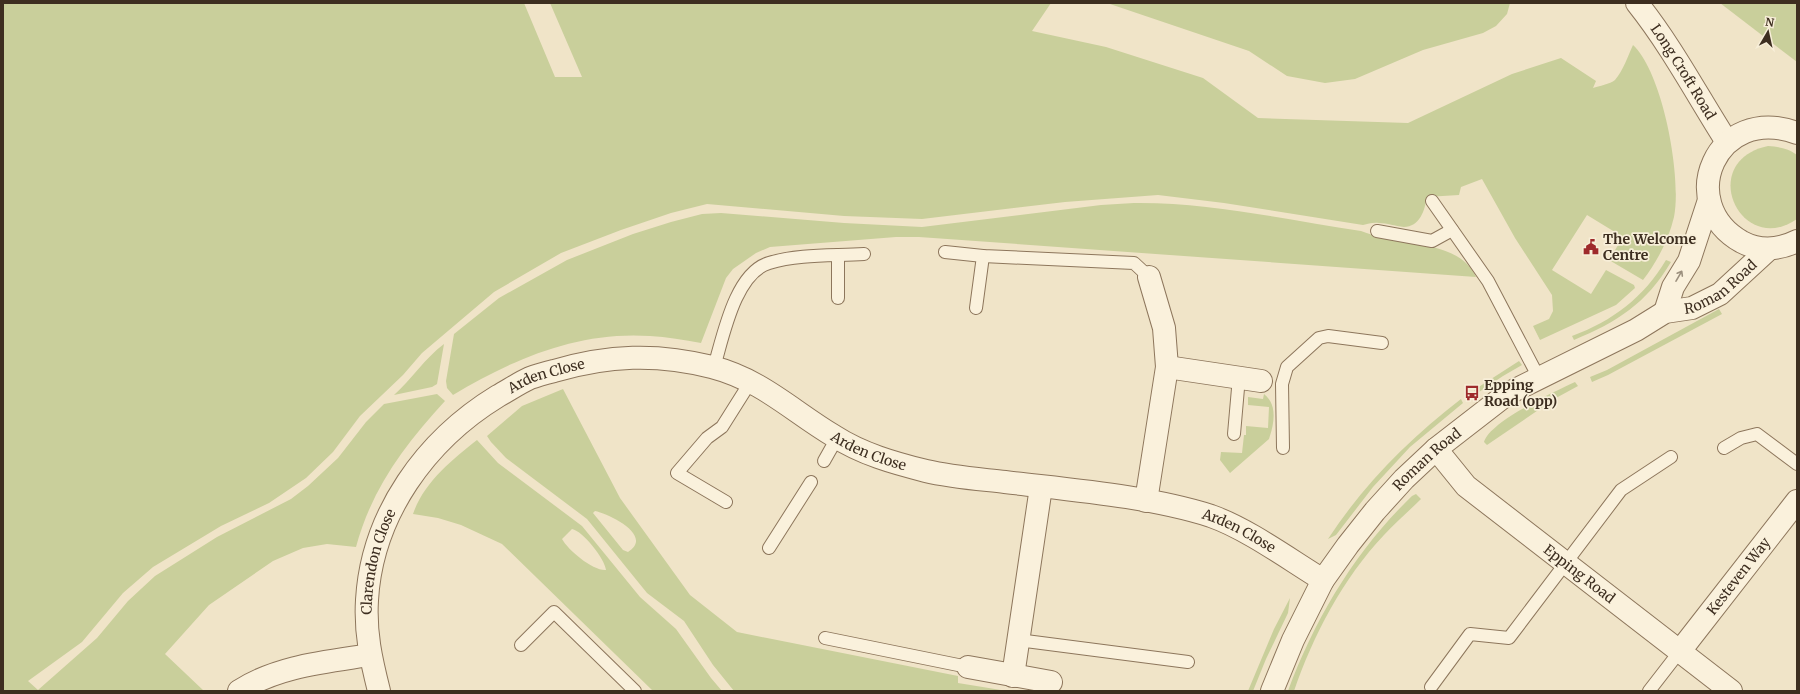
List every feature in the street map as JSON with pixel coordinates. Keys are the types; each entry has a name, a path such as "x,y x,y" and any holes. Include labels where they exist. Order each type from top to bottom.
{"street":[{"name":"Long Croft Road","path":"1637,3 1656,26 1727,142"},
{"path":"1797,133 1782,127 1764,126 1745,131 1727,142 1715,158 1708,178 1709,200 1718,221 1732,236 1750,246 1769,249 1788,246 1797,241"},
{"name":"Roman Road","path":"1665,312 1673,286 1688,261 1709,200"},
{"name":"Roman Road","path":"1272,691 1293,640 1323,580 1375,511 1404,479 1436,449 1508,394 1636,330 1665,312 1692,308 1720,294 1769,249"},
{"path":"1146,501 1167,367 1164,328 1149,277"},
{"name":"Arden Close","path":"411,475 437,445 466,418 486,403 530,378 576,364 625,357 658,357 714,367 751,381 773,393 837,438 860,450 890,461 932,472 1146,501 1212,517 1248,533 1323,580"},
{"path":"1167,367 1271,383"},
{"name":"Epping Road","path":"1436,449 1466,486 1731,691"},
{"name":"Clarendon Close","path":"379,691 370,655 367,613 371,572 385,523 396,499 411,475"},
{"path":"1013,676 1041,487"},
{"name":"Kesteven Way","path":"1680,651 1797,501"},
{"path":"239,691 251,683 290,668 370,655"},
{"path":"968,667 1051,682"}],"lane":[{"path":"1432,201 1488,281 1540,378"},
{"path":"1377,230 1432,241 1452,230"},
{"path":"945,252 983,256 1134,263 1149,277"},
{"path":"714,367 730,312 738,293 749,277 768,263 799,258 864,254"},
{"path":"838,256 838,298"},
{"path":"976,308 983,256"},
{"path":"1282,448 1271,383 1319,338 1328,336 1382,343"},
{"path":"1234,434 1239,377"},
{"path":"726,502 677,473 707,438 722,427 751,381"},
{"path":"1724,448 1742,438 1757,434 1797,464"},
{"path":"824,461 837,438"},
{"path":"1431,687 1470,634 1509,638 1621,490 1671,457"},
{"path":"769,548 811,482"},
{"path":"521,645 554,612 635,691"},
{"path":"825,638 968,667"},
{"path":"1018,640 1188,662"},
{"path":"1649,691 1680,651"}],"green space":[{"path":"3,3 524,3 555,77 582,77 550,3 1051,3 1032,31 1106,47 1203,78 1258,118 1408,123 1512,74 1561,58 1596,81 1593,88 1607,84 1615,80 1618,76 1633,45 1644,59 1653,78 1668,126 1675,177 1676,199 1674,217 1662,250 1643,280 1609,260 1623,237 1587,215 1552,270 1591,294 1606,270 1634,285 1635,288 1616,305 1540,340 1533,326 1549,319 1553,311 1552,295 1515,238 1482,179 1461,187 1459,195 1426,197 1425,207 1421,217 1414,224 1404,227 1385,223 1371,223 1363,225 1224,203 1158,195 1065,202 922,219 844,216 707,204 671,213 561,253 494,292 422,353 403,375 360,416 333,452 306,478 269,503 221,526 153,567 123,593 82,642 28,681 38,690 97,638 128,601 155,576 217,537 291,499 308,486 338,458 366,422 384,404 437,394 445,401 403,451 380,487 363,526 356,547 327,544 303,548 273,561 209,605 165,654 204,691 3,691"},
{"path":"1107,3 1510,3 1507,14 1496,26 1483,33 1423,50 1355,79 1325,83 1287,76 1249,51"},
{"path":"1720,3 1797,3 1797,62"},
{"path":"1768,146 1787,149 1797,155 1797,219 1776,228 1758,226 1744,217 1734,203 1731,186 1734,169 1746,155"},
{"path":"1134,203 1191,205 1248,212 1361,231 1441,249 1456,256 1468,265 1476,277 919,237 896,237 770,247 756,253 733,269 726,278 701,343 650,336 597,338 547,350 523,359 453,395 447,388 446,381 454,334 499,298 567,260 633,234 671,222 702,214 721,213 844,223 922,227 1101,205"},
{"path":"1666,260 1671,262 1661,277 1641,300 1629,310 1604,326 1574,340 1572,336 1601,323 1626,306 1648,285"},
{"path":"1719,309 1722,314 1608,375 1592,382 1590,377 1607,370"},
{"path":"444,344 437,384 432,387 394,395 431,356"},
{"path":"1519,361 1522,365 1476,394 1474,390"},
{"path":"1575,382 1578,386 1556,398 1487,445 1484,442 1489,434 1498,425 1510,416"},
{"path":"563,389 620,498 690,595 737,632 958,676 958,683 1007,691 734,691 713,665 684,621 647,593 587,519 506,458 491,442 487,436 522,406","holes":["595,511 619,521 633,533 636,539 635,546 628,552 623,550 593,513"]},
{"path":"1264,394 1271,404 1274,415 1269,439 1230,473 1220,460 1221,452 1242,453 1244,435 1246,435 1246,426 1268,428 1269,407 1248,405 1248,397 1263,399"},
{"path":"1461,399 1463,403 1410,447 1373,487 1336,535 1328,539 1372,481 1388,463 1423,430"},
{"path":"477,440 498,463 582,526 640,597 676,629 722,691 653,691 502,544 461,525 438,518 413,514 418,502 431,482 440,472","holes":["572,529 577,531 593,546 602,559 606,570 588,564 565,544 562,539"]},
{"path":"1416,494 1421,499 1388,530 1355,570 1331,608 1320,629 1310,649 1294,691 1288,691 1311,637 1339,586 1373,539 1412,496"},
{"path":"1290,598 1288,613 1266,659 1253,691 1248,691 1274,629"}],"place":[{"name":"The Welcome Centre","path":"1591,247"},
{"name":"Epping Road (opp)","path":"1472,393"}]}
